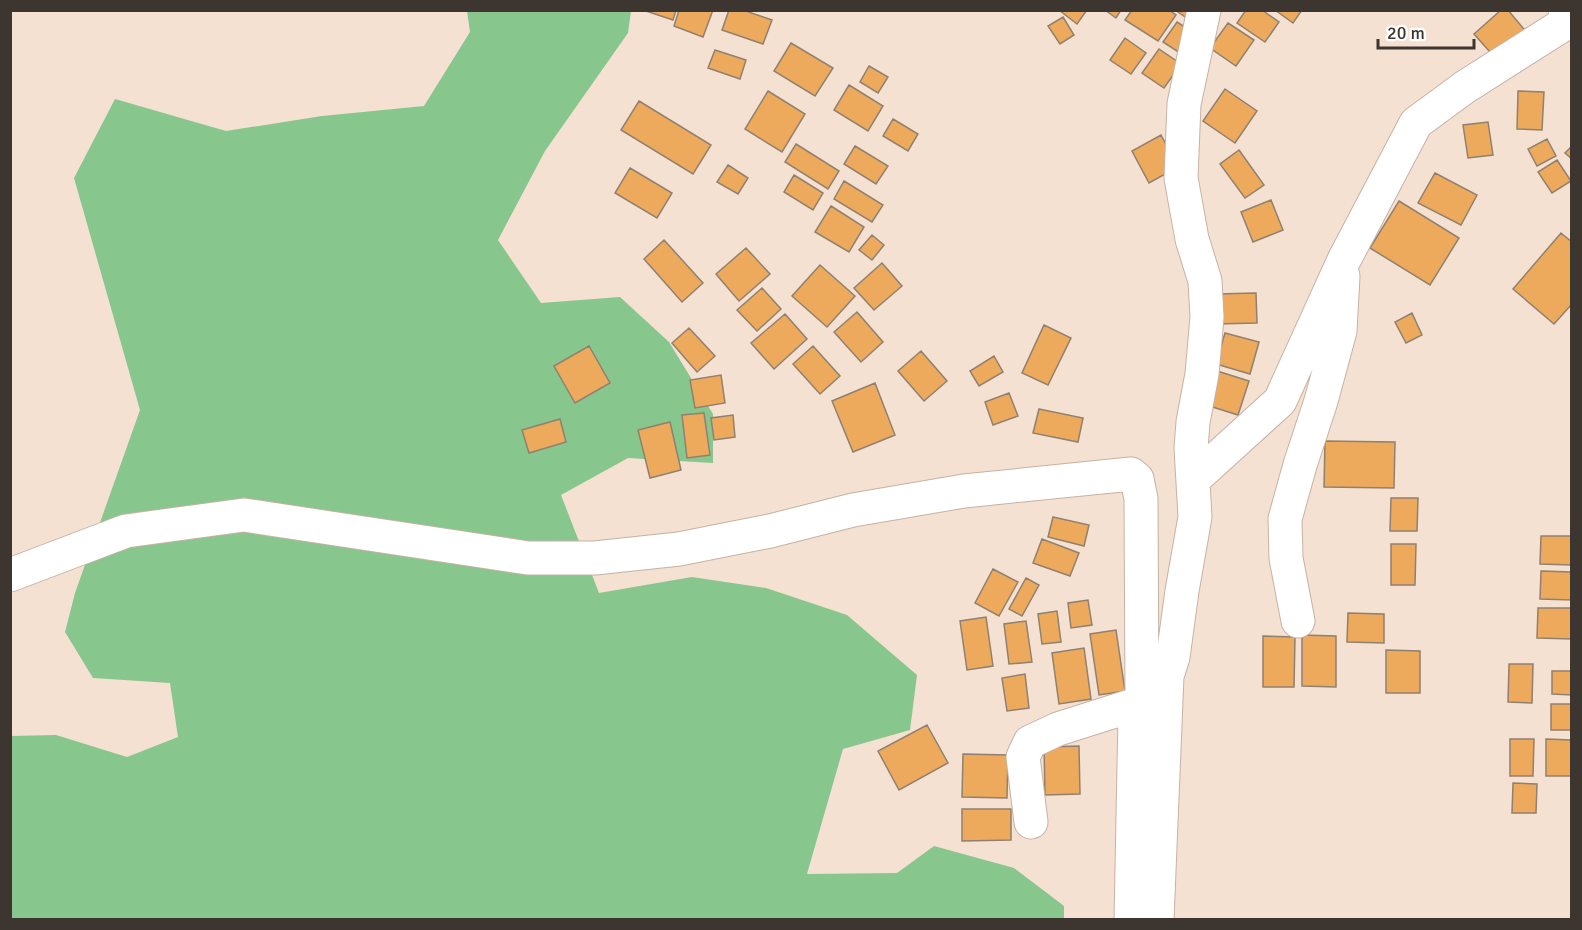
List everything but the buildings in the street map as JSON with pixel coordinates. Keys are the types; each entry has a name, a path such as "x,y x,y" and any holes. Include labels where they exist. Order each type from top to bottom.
{"main road":[{"path":"1157,920 1167,676 1173,657 1195,517 1191,448 1193,422 1202,374 1207,317 1205,281 1192,239 1181,178 1184,104 1204,10"},
{"path":"1193,480 1280,400 1344,260 1416,123 1465,87 1572,18 1565,10"},
{"path":"1298,621 1286,558 1286,519 1340,331 1344,260"},
{"path":"10,575 126,531 244,515 528,558 595,558 679,549 770,531 853,510 964,491 1131,474 1137,479 1141,498 1139,701 1131,920"},
{"path":"1031,822 1023,757 1030,742 1058,729 1139,701 1167,676"}],"green space":[{"path":"467,11 631,11 628,33 545,151 498,240 541,303 620,297 669,342 713,414 713,463 628,458 561,495 599,593 692,577 766,588 847,615 917,675 910,730 843,749 807,874 897,873 934,846 1014,868 1064,906 1064,919 11,919 10,736 56,735 127,757 178,737 170,683 93,678 65,632 75,593 140,410 74,178 115,99 226,131 322,116 424,106 470,32"}]}
